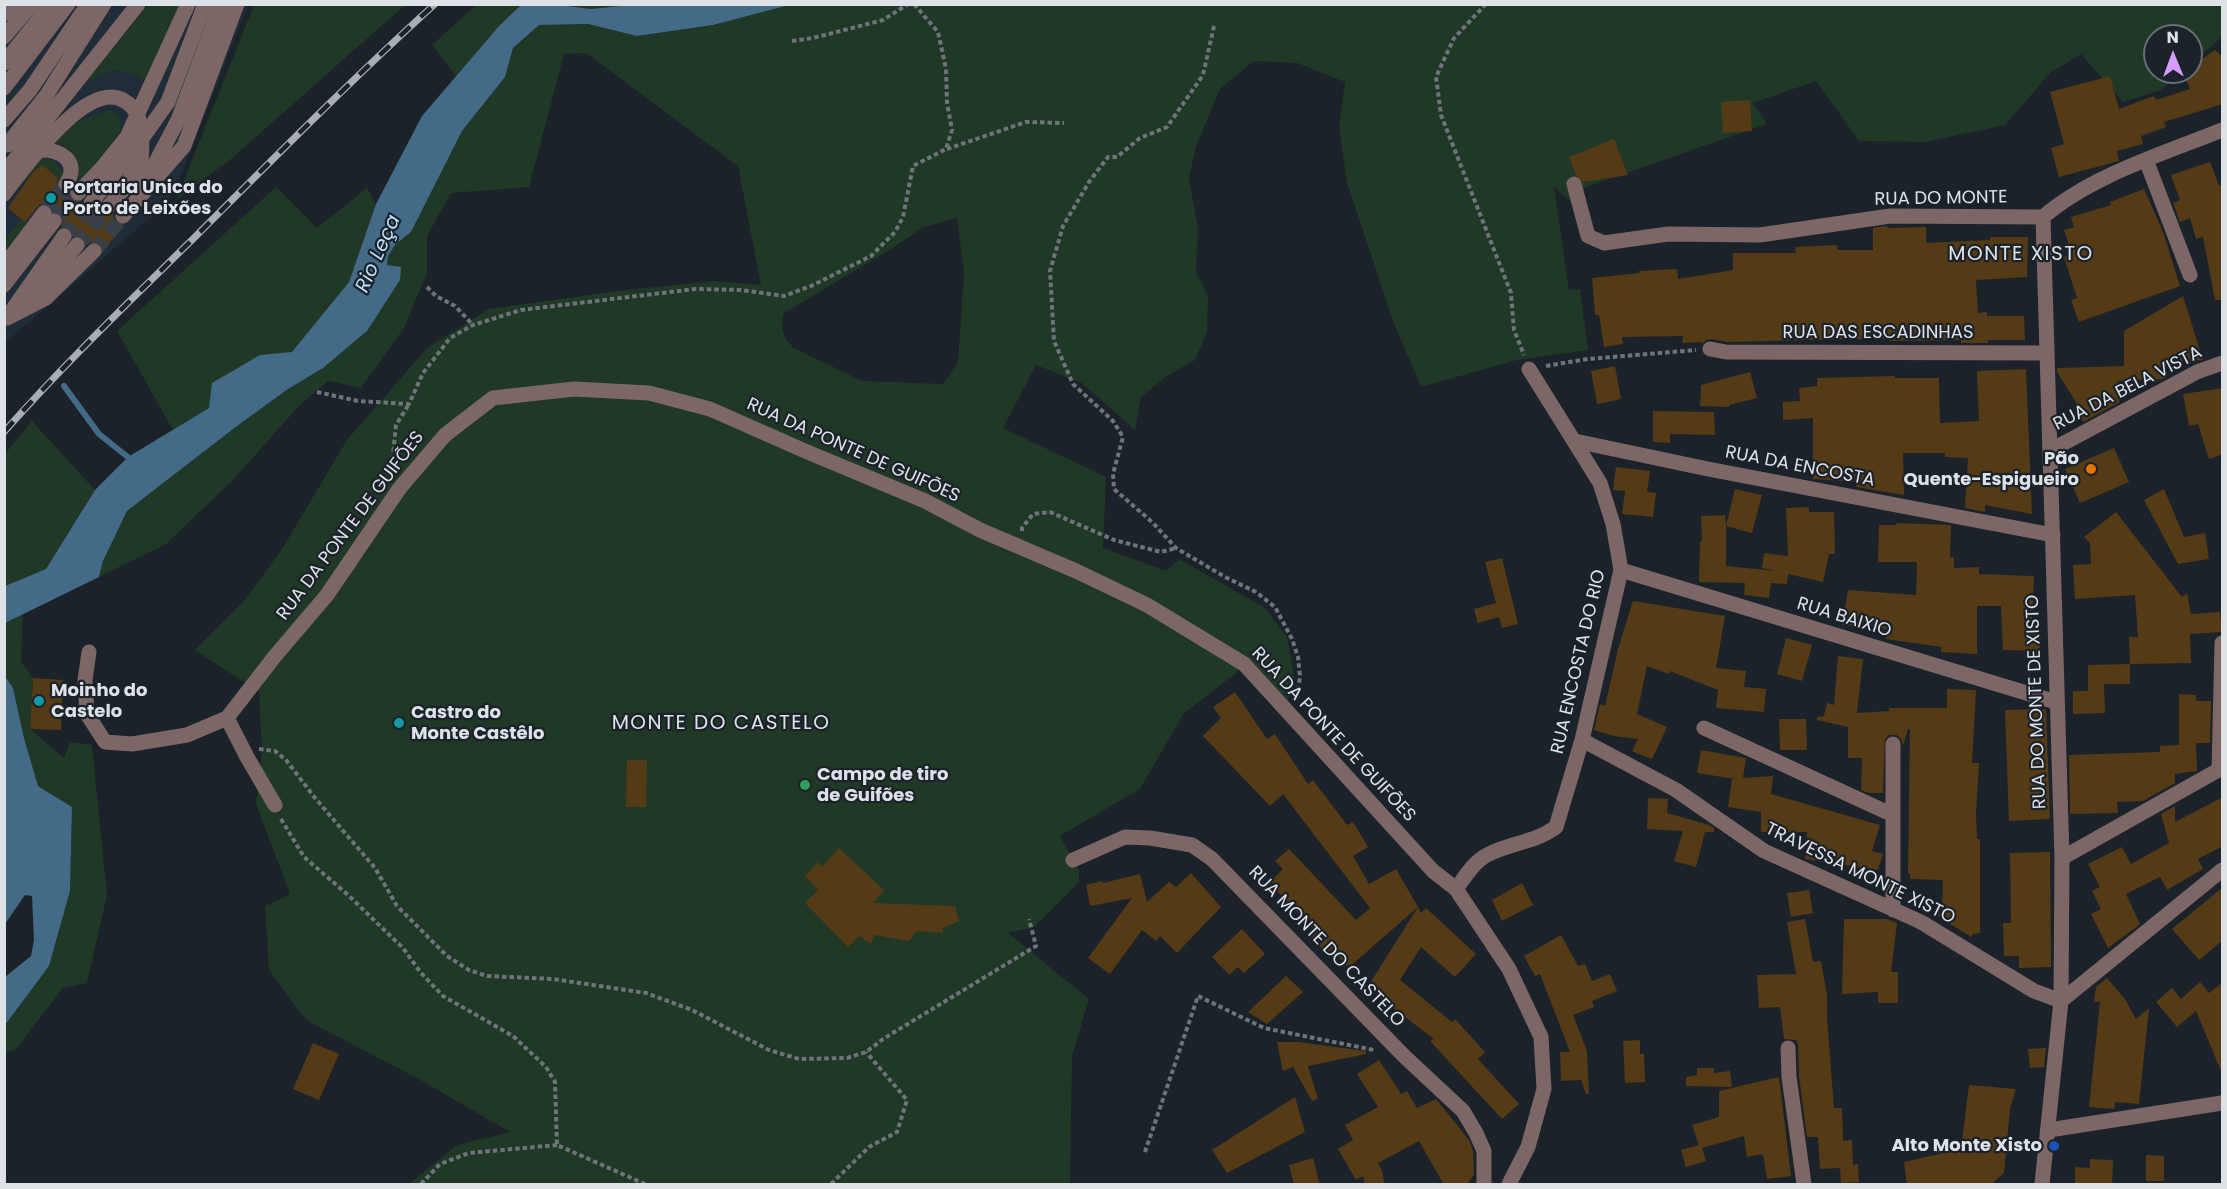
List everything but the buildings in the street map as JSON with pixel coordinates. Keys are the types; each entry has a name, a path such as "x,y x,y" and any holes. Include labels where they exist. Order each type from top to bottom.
{"street":[{"path":"4,14 13,4"},
{"path":"4,37 32,4"},
{"path":"4,63 51,4"},
{"path":"4,88 68,4"},
{"path":"4,120 30,90 88,4"},
{"path":"8,144 46,96 104,4"},
{"path":"4,173 138,4"},
{"path":"39,150 51,149 60,152 67,159 71,168 72,188 101,169 126,137 188,4"},
{"path":"110,206 127,185 168,102 205,4"},
{"path":"138,198 178,120 221,4"},
{"path":"123,216 184,146 237,4"},
{"path":"4,194 39,150 75,112 88,103 118,97 130,104 137,116 141,140 138,198"},
{"path":"91,203 168,102"},
{"path":"2043,217 2059,203 2079,191 2146,160 2223,130"},
{"path":"2146,160 2190,275"},
{"name":"RUA DO MONTE","path":"1574,184 1588,236 1604,243 1668,234 1760,235 1890,216 2043,217"},
{"path":"4,266 49,217 4,285"},
{"name":"RUA DO MONTE DE XISTO","path":"2040,1184 2049,1130 2061,1001 2062,858 2043,217"},
{"path":"6,319 64,236"},
{"path":"6,319 39,291 77,245"},
{"path":"6,319 46,298 94,251"},
{"name":"RUA DAS ESCADINHAS","path":"1710,349 1726,352 2047,353"},
{"name":"RUA DA BELA VISTA","path":"2050,450 2197,372 2223,363"},
{"name":"RUA ENCOSTA DO RIO","path":"1456,889 1470,869 1487,854 1546,835 1556,827 1582,740 1621,570 1613,524 1600,483 1529,369"},
{"name":"RUA DA PONTE DE GUIFÕES","path":"89,652 85,680 87,714 105,742 132,744 187,735 227,718 275,656 327,595 399,489 445,435 493,398 574,389 649,393 710,408 925,501 1022,550 1076,571 1147,605 1244,664 1433,871 1456,889 1509,969 1541,1037 1544,1089 1528,1147 1509,1185"},
{"name":"RUA DA ENCOSTA","path":"1575,441 2052,535"},
{"name":"RUA BAIXIO","path":"1621,570 2056,702"},
{"path":"2062,858 2221,769 2223,643"},
{"path":"227,718 247,758 275,805"},
{"path":"1704,729 1893,815"},
{"name":"TRAVESSA MONTE XISTO","path":"1582,740 1676,790 1764,851 1921,922 2034,991 2061,1001"},
{"path":"1893,744 1893,910"},
{"name":"RUA MONTE DO CASTELO","path":"1073,860 1125,837 1160,839 1192,845 1212,859 1404,1056 1463,1111 1484,1151 1484,1185"},
{"path":"2061,1001 2223,870"},
{"path":"1788,1048 1789,1077 1804,1185"},
{"path":"2049,1130 2223,1103"}],"path":[{"path":"792,41 883,20 908,4"},
{"path":"914,4 938,32 946,69 947,103 952,130 946,149"},
{"path":"1486,4 1454,38 1436,77 1437,87 1441,115 1511,292 1514,330 1529,369 1588,359 1710,349"},
{"path":"1214,26 1203,75 1167,127 1140,138 1117,157 1108,157 1089,182 1064,226 1050,271 1054,340 1073,384 1113,421 1123,437 1113,474 1114,489 1152,522 1176,548 1256,592 1275,607 1292,639 1298,657 1300,676 1298,699 1284,709"},
{"path":"399,489 390,480 396,425 409,404 423,373 450,338 473,325 521,310 695,289 784,296 802,290 871,256 895,232 903,217 913,166 946,149 1026,122 1064,123"},
{"path":"427,287 436,296 455,306 473,325"},
{"path":"317,392 358,401 409,404"},
{"path":"1022,550 1022,528 1033,514 1050,512 1114,540 1161,552 1176,548"},
{"path":"247,758 254,750 264,748 275,751 286,760 375,868 397,906 447,956 469,969 487,976 563,980 646,993 692,1010 769,1050 799,1059 847,1058 866,1052 883,1039 1036,946 1029,919"},
{"path":"275,805 286,830 304,857 404,948 443,996 513,1036 546,1067 555,1082 557,1145"},
{"path":"1145,1152 1198,996 1264,1028 1404,1056"},
{"path":"831,1185 869,1147 897,1132 907,1100 866,1052"},
{"path":"421,1185 440,1164 470,1152 557,1145 645,1185"}],"shaded area":[{"path":"5,5 248,5 177,186 167,203 5,343"}],"green space":[{"path":"789,4 2222,5 2222,37 2203,54 2203,24 2143,24 2143,84 2168,84 2161,90 2123,102 2081,54 2050,73 2005,125 1926,142 1859,141 1816,81 1753,103 1767,124 1586,187 1569,200 1554,187 1569,290 1580,289 1588,350 1517,360 1421,387 1393,321 1347,182 1339,126 1345,82 1297,63 1254,61 1220,89 1196,146 1189,178 1198,229 1196,272 1208,296 1207,332 1195,360 1167,376 1141,397 1135,430 1082,383 1036,365 1003,428 1106,477 1103,548 1166,571 1179,559 1265,608 1287,637 1295,681 1284,709 1244,664 1235,674 1184,713 1140,789 1060,836 1079,871 1079,882 1034,927 1008,933 1089,999 1072,1056 1070,1184 409,1184 457,1145 510,1132 424,1082 310,1022 300,1013 269,970 265,906 290,894 256,804 262,752 259,692 195,650 244,601 282,549 347,440 427,348 489,309 625,290 715,281 761,285 738,166 586,53 564,54 529,187 451,193 427,236 427,273 404,328 361,388 328,381 299,406 232,481 166,544 99,577 103,561 127,511 237,426 288,389 323,368 367,331 388,256 395,245 411,232 462,131 505,77 513,48 539,25 588,24 637,36 713,25","holes":["957,218 964,272 958,362 943,384 862,381 794,348 783,332 784,313 924,227"]},
{"path":"148,5 181,5 144,80 127,72 113,71 100,75 84,85"},
{"path":"254,5 405,5 231,159 176,200"},
{"path":"476,5 521,5 499,26 456,76 432,45"},
{"path":"560,5 640,5 591,9"},
{"path":"105,111 118,114 120,132 74,190 69,186 76,175 77,162 69,150 55,142 76,123"},
{"path":"40,159 51,160 59,166 63,174 60,179 42,165 28,183 24,180"},
{"path":"276,187 317,228 367,188 376,204 349,282 292,353 260,355 209,408 173,430 117,331"},
{"path":"21,219 27,224 5,251 5,239"},
{"path":"32,421 95,490 46,569 5,586 5,454"},
{"path":"23,614 21,662 33,678 30,729 64,758 70,742 92,745 107,895 87,983 63,988 17,1048 5,1053 5,1025 49,966 70,891 72,807 38,786 13,688 5,676 5,623"}],"water":[{"name":"Rio Leça","path":"640,4 789,5 713,25 637,36 588,24 539,25 513,48 505,77 462,131 411,232 395,245 388,256 387,265 401,267 400,280 367,331 323,368 288,389 237,426 127,511 103,561 99,577 5,623 5,586 46,569 95,490 128,457 209,408 212,383 260,355 292,352 349,282 376,204 422,116 499,26 521,5 560,5 591,9"},
{"path":"5,676 13,688 38,786 72,807 70,891 49,966 5,1025 5,977 31,956 34,940 32,896 25,895 5,924"}],"waterway":[{"path":"64,386 99,434 134,462"}],"tunnel":[{"path":"44,213 66,184"},
{"path":"54,221 78,193"},
{"path":"64,236 91,203"},
{"path":"77,245 109,206"},
{"path":"94,251 123,216"}],"railway":[{"path":"4,432 123,308 343,90 435,4"}],"place":[{"name":"Portaria Unica do Porto de Leixões","path":"51,198"},
{"name":"Pão Quente-Espigueiro","path":"2091,469"},
{"name":"Moinho do Castelo","path":"39,701"},
{"name":"Castro do Monte Castêlo","path":"399,723"},
{"name":"Campo de tiro de Guifões","path":"805,785"},
{"name":"Alto Monte Xisto","path":"2054,1146"}],"district":[{"name":"MONTE XISTO","path":"2021,255"},
{"name":"MONTE DO CASTELO","path":"721,724"}]}
